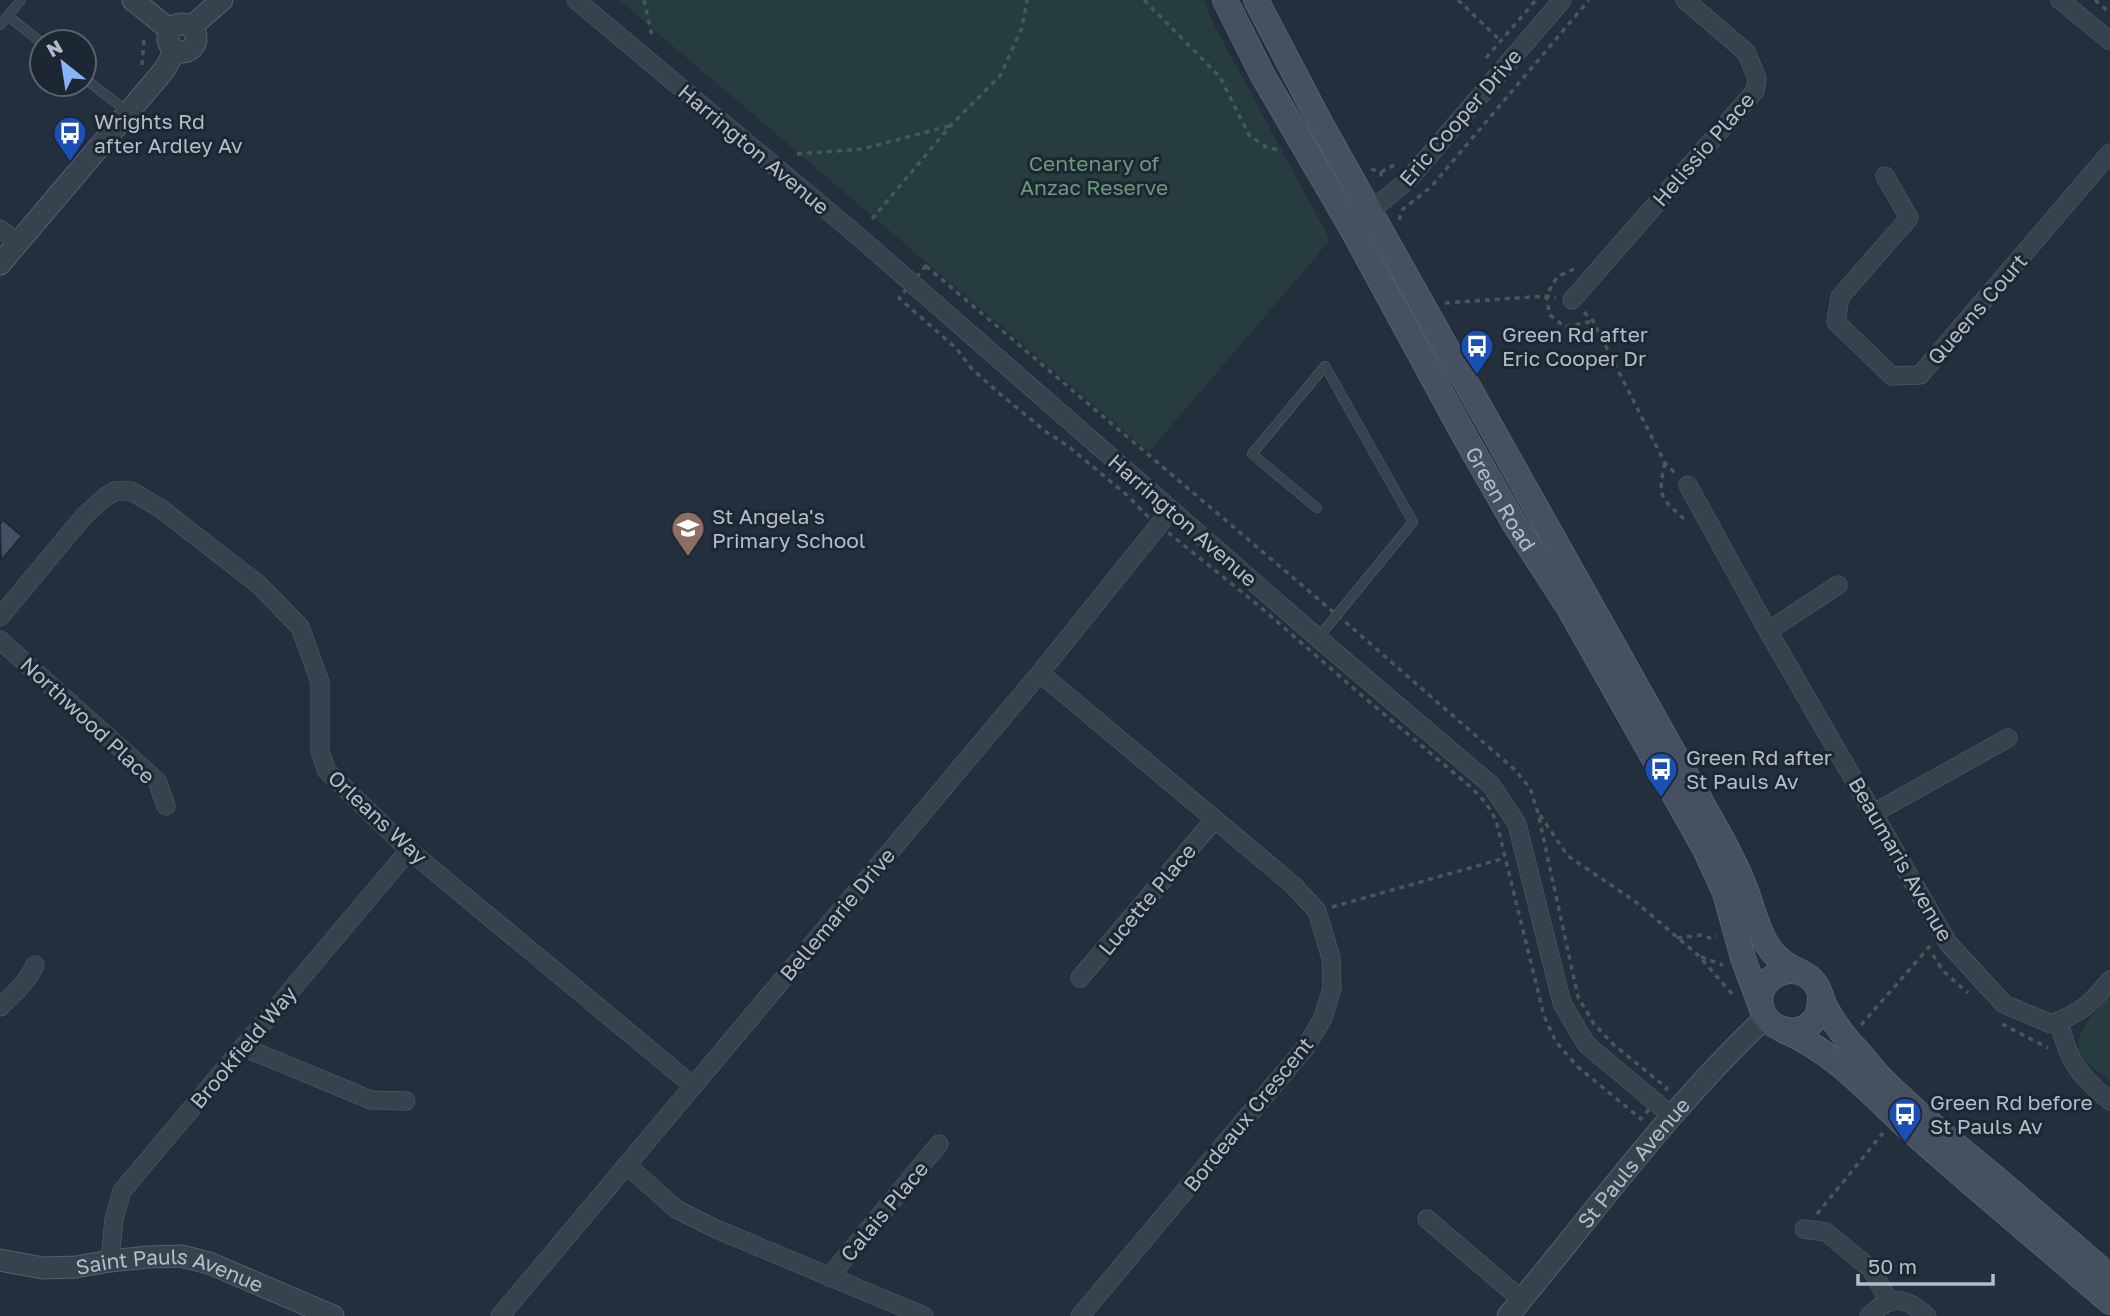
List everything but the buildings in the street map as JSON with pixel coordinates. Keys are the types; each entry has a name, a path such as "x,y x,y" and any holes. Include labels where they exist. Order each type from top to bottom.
{"main road":[{"name":"Green Road","path":"1224,0 1263,76 1351,228 1465,437 1514,523 1569,608 1705,849 1725,893 1743,958 1770,1017"},
{"name":"Green Road","path":"1256,0 1314,112 1722,839 1745,886 1767,946 1785,965 1799,971"},
{"path":"2110,1277 1880,1077 1826,1009 1817,985 1810,977 1799,971 1787,970 1767,982 1762,992 1770,1017 1837,1061 1908,1127 2110,1303"},
{"path":"1770,1017 1794,1031 1807,1026 1820,1007 1820,994"}],"street":[{"path":"133,0 174,32"},
{"path":"0,264 165,69 174,32 222,0"},
{"name":"Harrington Avenue","path":"576,0 858,236 1318,638 1491,785 1517,824 1562,1003 1586,1044 1672,1116"},
{"name":"Eric Cooper Drive","path":"1351,228 1409,179 1562,0"},
{"name":"Helissio Place","path":"1572,300 1755,91 1757,78 1746,52 1685,0"},
{"path":"2060,0 2110,41"},
{"name":"Queens Court","path":"1885,176 1909,218 1840,297 1836,322 1892,376 1920,375 2110,153"},
{"path":"0,229 18,243"},
{"name":"Beaumaris Avenue","path":"1688,485 1768,631 1948,943 2004,1004 2051,1024 2059,1021"},
{"name":"Orleans Way","path":"0,617 85,516 105,497 115,491 131,491 160,508 258,584 300,627 320,682 320,752 327,771 409,850 692,1085"},
{"name":"Bellemarie Drive","path":"500,1316 1041,673 1171,510"},
{"path":"1768,631 1838,585"},
{"name":"Northwood Place","path":"0,640 157,780 166,806"},
{"name":"Bordeaux Crescent","path":"1041,673 1293,886 1317,911 1331,958 1332,988 1323,1018 1305,1048 1080,1316"},
{"path":"1874,813 2008,738"},
{"name":"Lucette Place","path":"1080,978 1214,820"},
{"name":"Brookfield Way","path":"110,1261 114,1219 122,1191 409,850"},
{"path":"0,1007 15,993 35,965"},
{"path":"2110,980 2091,1003 2071,1017 2059,1021 2066,1049 2083,1077 2110,1101"},
{"name":"St Pauls Avenue","path":"1515,1308 1672,1116 1741,1041 1770,1017"},
{"path":"243,1047 371,1100 406,1101"},
{"name":"Calais Place","path":"829,1277 939,1144"},
{"path":"627,1165 676,1209 716,1229 924,1316"},
{"path":"1427,1219 1515,1308"},
{"path":"1804,1229 1826,1232 1871,1269 1889,1301"},
{"name":"Saint Pauls Avenue","path":"0,1259 43,1268 181,1256 209,1263 333,1316"},
{"path":"1869,1316 1889,1301 1906,1301 1927,1316"}],"lane":[{"path":"0,25 21,0"},
{"path":"8,16 28,32"},
{"path":"98,89 128,112"},
{"path":"1317,508 1252,454 1325,366 1413,522 1318,638"}],"path":[{"path":"644,0 652,36"},
{"path":"872,219 951,125 1000,76 1022,27 1027,0"},
{"path":"1144,0 1220,77 1249,135 1266,147 1280,149 1291,157"},
{"path":"1458,0 1501,41"},
{"path":"1484,61 1536,0"},
{"path":"1402,210 1431,187 1589,0"},
{"path":"2095,0 2110,13"},
{"path":"136,73 144,63 144,39 174,32"},
{"path":"797,154 862,149 951,125"},
{"path":"1364,163 1381,172 1397,164 1406,153"},
{"path":"1381,172 1382,181 1392,194"},
{"path":"1583,265 1557,278 1546,296 1550,315 1565,327 1593,321"},
{"path":"1444,303 1546,296 1572,300 1593,321 1665,463 1688,485"},
{"path":"898,299 957,349 972,369 999,393 1045,432 1068,446 1144,514"},
{"path":"1174,539 1258,606 1486,803 1496,820 1544,1016 1556,1042 1578,1067 1641,1119"},
{"path":"1538,813 1568,856 1636,902 1699,956 1734,995"},
{"path":"1317,911 1505,858"},
{"path":"1858,1029 1942,932"},
{"path":"1677,937 1701,935 1710,938 1723,935"},
{"path":"1699,956 1728,966"},
{"path":"1804,1229 1884,1132"}],"green space":[{"name":"Centenary of Anzac Reserve","path":"619,0 1204,0 1214,25 1330,240 1149,452"},
{"path":"2110,995 2110,1080 2083,1058 2079,1041 2086,1024"}],"place":[{"name":"Wrights Rd after Ardley Av","path":"70,163"},
{"name":"Green Rd after Eric Cooper Dr","path":"1477,376"},
{"name":"St Angela's Primary School","path":"688,558"},
{"name":"Green Rd after St Pauls Av","path":"1661,799"},
{"name":"Green Rd before St Pauls Av","path":"1905,1144"}]}
